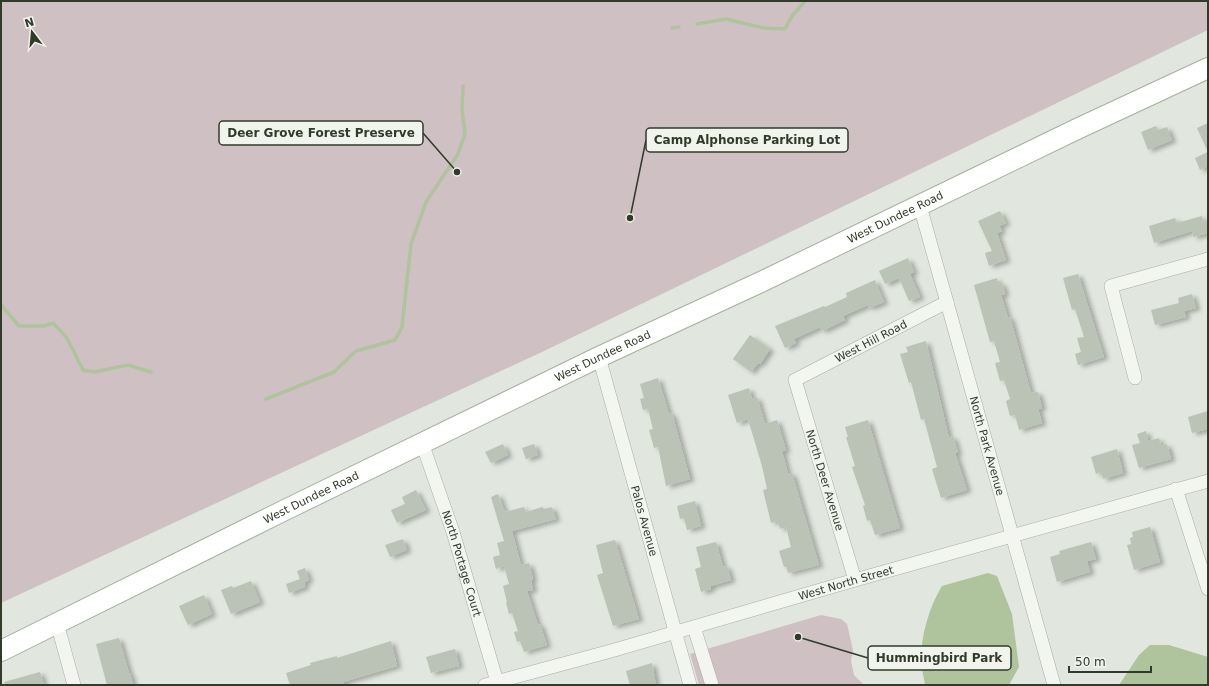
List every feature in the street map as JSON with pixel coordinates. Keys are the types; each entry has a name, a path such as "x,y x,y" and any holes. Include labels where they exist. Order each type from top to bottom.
{"main road":[{"name":"West Dundee Road","path":"1,651 599,357 763,281 1077,129 1208,68"}],"street":[{"name":"North Park Avenue","path":"920,206 1054,685"},
{"path":"1136,378 1111,286 1208,259"},
{"name":"West Hill Road","path":"795,380 947,302"},
{"name":"Palos Avenue","path":"599,357 690,685"},
{"name":"North Deer Avenue","path":"795,380 855,580"},
{"name":"North Portage Court","path":"422,443 453,532 493,684"},
{"name":"West North Street","path":"493,684 1208,481"},
{"path":"1176,489 1208,589"},
{"path":"57,623 74,685"},
{"path":"694,627 712,685"}],"shaded area":[{"path":"1,1 1208,1 1208,30 542,352 1,603"},
{"path":"988,573 997,576 1012,614 1019,667 1009,685 925,685 921,663 922,641 937,594 942,586"},
{"path":"821,615 841,619 847,624 853,650 851,661 854,675 864,685 699,685 690,654"},
{"path":"1150,645 1169,645 1208,657 1208,685 1119,685 1139,655"}],"building":[{"path":"1208,123 1208,152 1197,128"},
{"path":"1156,126 1158,130 1167,127 1172,140 1148,150 1141,132"},
{"path":"1208,152 1208,166 1200,170 1195,158"},
{"path":"1000,211 1006,223 999,226 1002,231 997,233 1006,260 989,266 985,253 992,251 978,221"},
{"path":"1202,216 1203,222 1208,221 1208,233 1193,237 1192,231 1154,243 1149,226 1175,218 1177,223"},
{"path":"908,258 914,272 910,274 920,297 909,301 899,278 885,284 879,271"},
{"path":"1078,274 1104,357 1078,365 1075,354 1081,352 1077,338 1084,337 1075,309 1072,310 1063,278"},
{"path":"997,278 998,284 1002,283 1005,294 1001,295 1008,318 1010,317 1031,393 1038,392 1042,408 1038,409 1042,423 1019,430 1015,415 1010,416 1006,401 1010,399 1004,380 1000,381 995,363 1000,362 994,341 990,342 974,285"},
{"path":"875,280 884,302 869,308 868,305 843,316 845,320 822,331 820,327 794,339 796,343 785,348 775,326 847,297 846,293"},
{"path":"1192,294 1196,308 1184,311 1186,317 1155,325 1151,310 1179,303 1178,298"},
{"path":"750,335 770,349 760,364 758,363 751,372 733,359"},
{"path":"926,341 949,438 953,436 958,453 955,453 967,490 941,498 932,469 937,467 924,419 921,420 911,382 909,383 900,354 908,352 906,347"},
{"path":"658,378 669,414 672,413 690,479 666,486 658,447 654,448 649,430 653,429 648,409 643,410 640,399 644,398 640,384"},
{"path":"749,388 752,399 757,397 765,424 777,420 786,450 782,451 788,474 792,473 819,565 788,573 786,566 784,567 779,551 791,547 786,527 780,529 778,521 771,523 763,490 767,489 762,466 748,419 737,423 728,395"},
{"path":"1208,411 1208,429 1192,433 1188,417"},
{"path":"868,420 900,528 875,535 870,520 867,521 863,506 865,505 852,467 855,466 846,437 848,437 845,427"},
{"path":"1146,431 1148,441 1159,438 1161,446 1167,444 1171,459 1139,468 1132,445 1140,443 1137,434"},
{"path":"503,444 508,455 491,463 485,452"},
{"path":"534,444 538,455 526,459 522,448"},
{"path":"1117,449 1123,473 1103,479 1101,472 1096,474 1091,457"},
{"path":"416,490 426,510 397,523 391,510 405,504 402,497"},
{"path":"498,494 505,512 524,507 526,512 542,507 544,509 552,507 556,519 512,531 521,565 529,563 533,579 531,580 533,590 527,591 538,625 540,624 547,645 524,652 520,641 517,642 514,632 518,631 512,613 509,614 506,603 503,586 509,584 504,566 496,569 493,557 500,555 497,543 504,541 491,497"},
{"path":"695,501 701,526 687,530 684,518 680,519 677,506"},
{"path":"1150,527 1160,562 1134,570 1127,545 1131,544 1130,538 1133,537 1132,532"},
{"path":"403,539 407,550 390,557 385,545"},
{"path":"615,540 639,619 613,626 597,575 603,573 596,545"},
{"path":"716,542 723,567 727,566 731,580 711,586 711,589 701,592 695,569 701,567 696,547"},
{"path":"1091,542 1096,559 1087,561 1090,572 1057,582 1050,557 1060,554 1059,551"},
{"path":"305,568 309,580 304,582 305,587 289,593 286,584 300,579 297,571"},
{"path":"251,581 260,602 231,614 221,590 232,586 233,588"},
{"path":"204,595 212,614 188,625 179,606"},
{"path":"119,638 133,685 107,685 96,644"},
{"path":"391,641 397,666 343,682 344,685 290,685 286,673 311,665 310,663 337,656 337,658"},
{"path":"455,649 459,666 431,673 426,657"},
{"path":"652,663 656,685 630,685 626,671"},
{"path":"40,672 44,685 5,685 4,682"}],"waterway":[{"path":"697,24 726,19 764,28 785,29 792,16 805,1"},
{"path":"672,28 679,27"},
{"path":"266,399 334,372 356,351 395,340 402,327 411,244 426,202 458,154 465,134 462,108 463,86"},
{"path":"1,305 19,326 44,326 53,323 67,338 83,370 94,372 128,365 151,372"}],"place":[{"name":"Deer Grove Forest Preserve","path":"457,172"},
{"name":"Camp Alphonse Parking Lot","path":"630,218"},
{"name":"Hummingbird Park","path":"798,637"}]}
